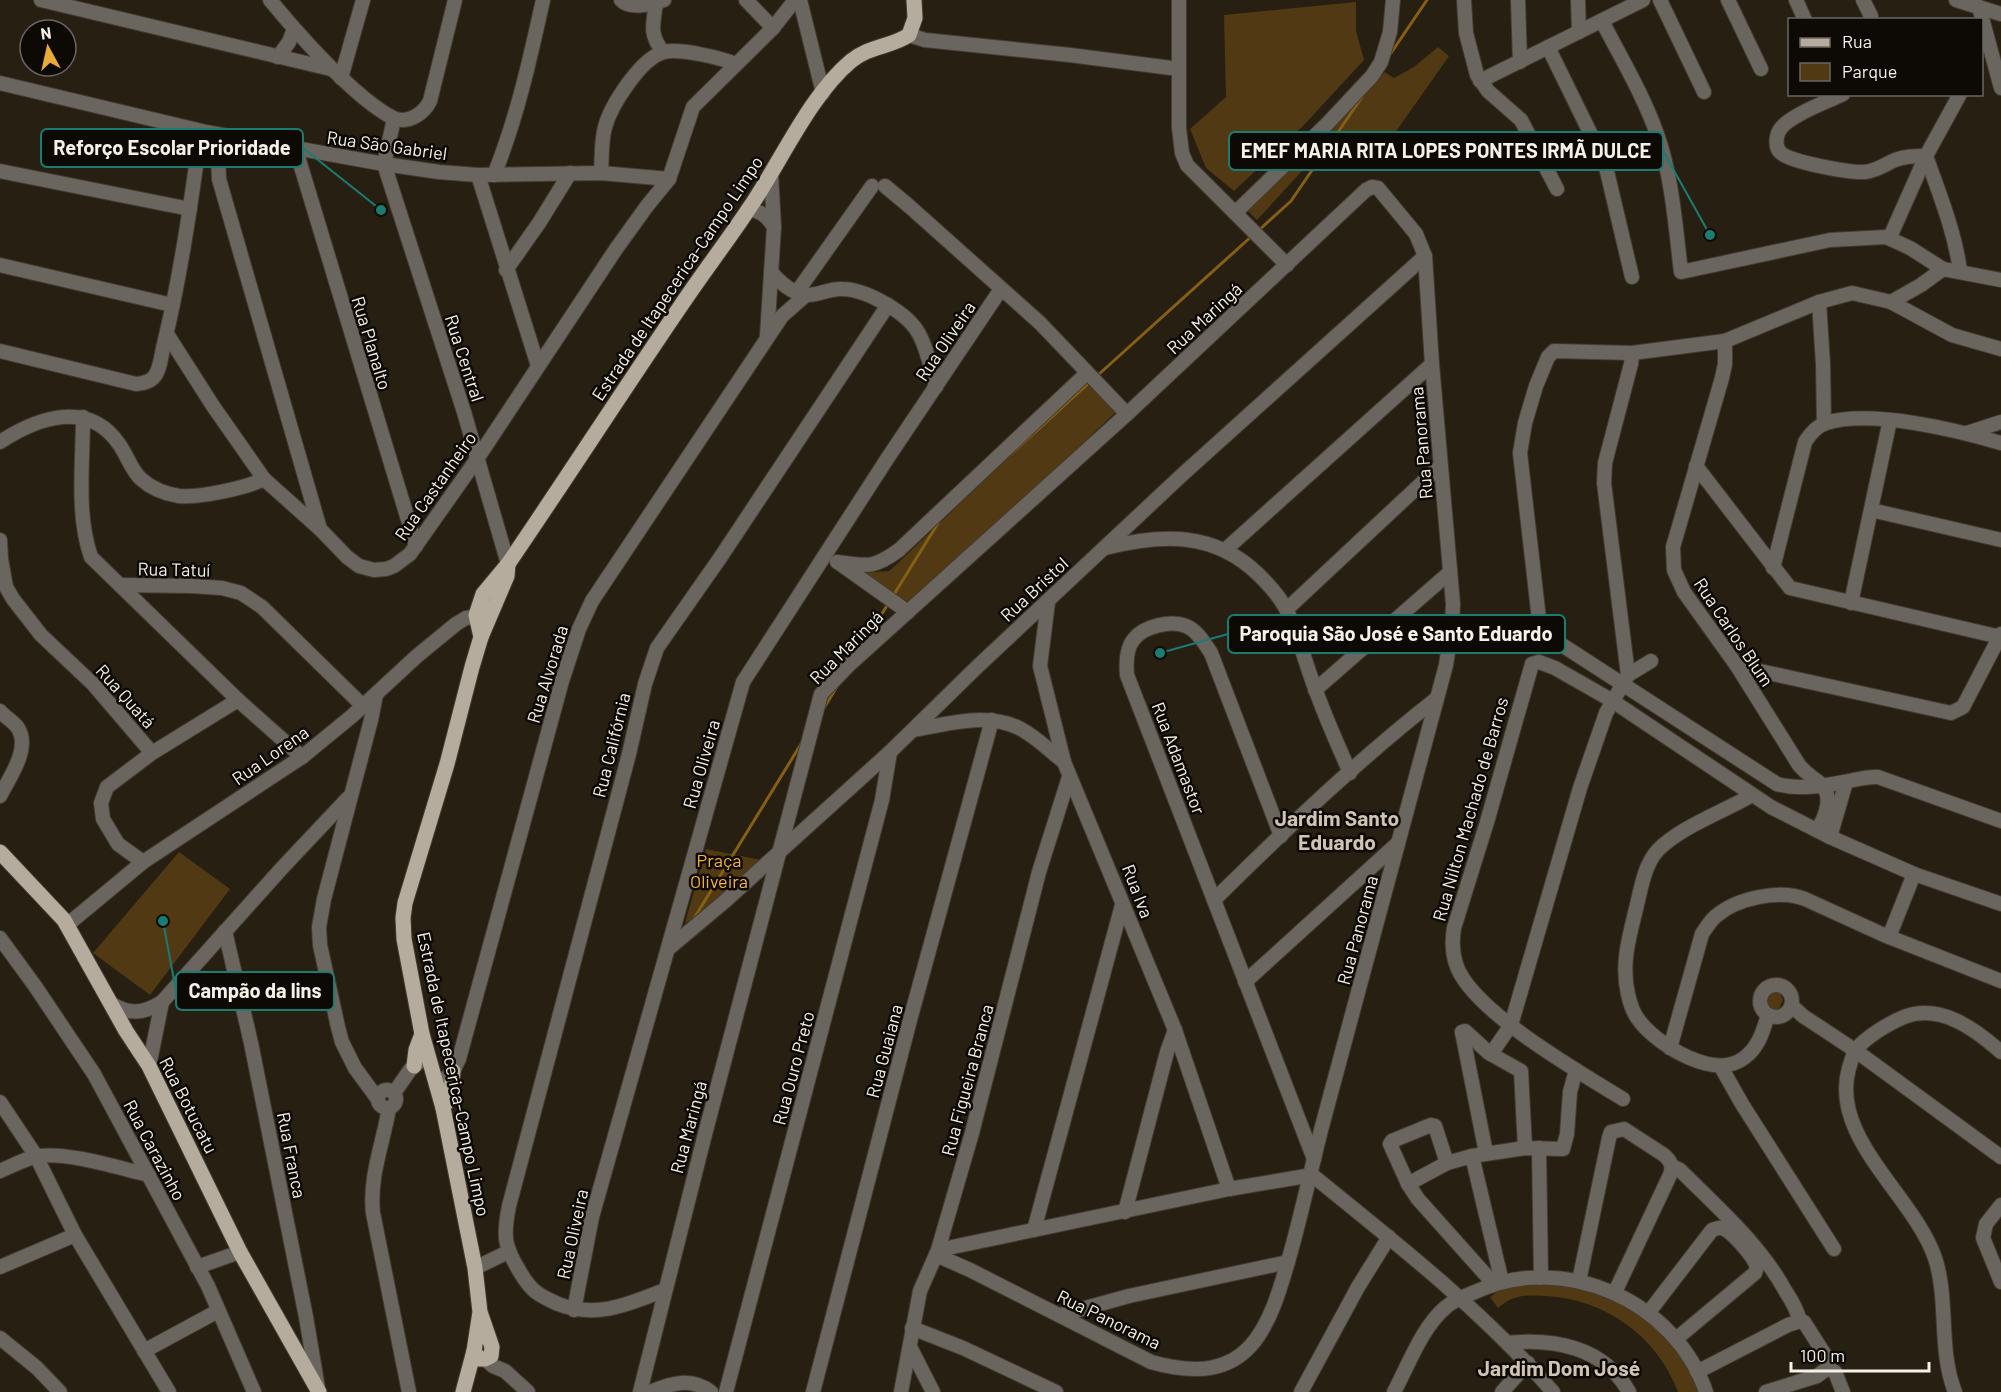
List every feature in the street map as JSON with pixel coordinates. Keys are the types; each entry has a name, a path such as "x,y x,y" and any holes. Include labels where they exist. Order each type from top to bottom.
{"main road":[{"path":"909,36 915,18 914,0"},
{"name":"Estrada de Itapecerica-Campo Limpo","path":"483,1352 475,1268 443,1108 422,1034 404,939 403,918 481,637 483,615 507,576 508,564 749,209 823,93 836,76 867,50 909,36"},
{"name":"Rua Botucatu","path":"0,852 67,925 110,1003 149,1066 240,1252 318,1390"},
{"path":"412,1068 422,1034"},
{"path":"443,1108 451,1094 455,1067"},
{"path":"464,1388 483,1352"}],"street":[{"path":"41,0 336,73"},
{"path":"270,0 336,73 373,105 394,119 411,118 420,113 430,101 455,0"},
{"path":"336,73 363,0"},
{"path":"494,175 513,124 543,0"},
{"path":"621,0 629,5 660,2 652,34 654,41 663,52"},
{"path":"746,0 772,28"},
{"name":"Rua Castanheiro","path":"167,334 264,479 359,566 386,570 394,566 404,560 416,546 477,459 616,249 669,179 693,107 772,28 795,0"},
{"path":"800,0 823,93"},
{"path":"1179,0 1179,128 1182,153 1195,176 1287,265"},
{"path":"1235,213 1328,123 1372,76 1381,62 1390,32 1393,0"},
{"path":"1464,0 1466,33 1480,81 1521,120 1557,189"},
{"path":"1518,0 1520,62"},
{"path":"1578,0 1579,32"},
{"path":"1480,81 1643,0"},
{"path":"1660,0 1704,92"},
{"path":"1728,0 1761,69"},
{"path":"1796,0 1804,18"},
{"path":"1863,0 1871,16"},
{"path":"1956,0 2001,14"},
{"path":"1979,7 1981,18"},
{"path":"2001,14 1983,28 2001,88"},
{"path":"1602,21 1659,138 1681,272 1830,240 1890,237 1943,269 2001,280"},
{"path":"278,57 289,42 294,29"},
{"path":"909,36 925,40 1179,69"},
{"path":"1548,47 1605,162 1632,277"},
{"path":"601,173 605,128 617,101 636,74 663,52 720,58 736,64"},
{"path":"1983,69 1992,60"},
{"name":"Rua São Gabriel","path":"0,83 228,137 439,172 477,175 601,173 669,179"},
{"path":"1839,96 1783,126 1776,139 1780,153 1789,159 1801,162 1864,172 1876,170 1904,157 1926,156"},
{"path":"1890,237 1926,156 1959,96"},
{"path":"384,164 394,119"},
{"path":"0,351 136,384 154,378 167,334 190,209 201,131"},
{"path":"228,137 218,156 219,179 320,529"},
{"name":"Rua Planalto","path":"296,150 416,546"},
{"path":"1926,156 1946,216 1960,271"},
{"name":"Rua Central","path":"384,164 407,231 508,564"},
{"path":"0,171 190,209"},
{"path":"506,270 570,173"},
{"path":"767,338 774,227 771,173"},
{"path":"477,175 538,366"},
{"name":"Rua Alvorada","path":"438,1086 455,1067 562,681 585,615 651,510 782,316 878,186 909,206 1001,289"},
{"name":"Rua Panorama","path":"937,1252 1151,1362 1183,1368 1220,1365 1237,1357 1259,1336 1267,1324 1288,1262 1312,1175 1314,1159 1446,665 1452,626 1425,256 1416,234 1378,188 1374,187"},
{"name":"Rua Maringá","path":"640,1392 821,694 833,680 1127,414 1366,190 1374,187"},
{"path":"749,209 768,217 774,227"},
{"name":"Rua Bristol","path":"668,949 890,752 1103,548 1425,256"},
{"path":"0,265 172,305"},
{"path":"1891,302 1943,269"},
{"path":"771,272 787,287 801,293 842,289 859,291 888,305 911,323 918,332 924,344 936,387"},
{"path":"1001,289 1040,323 1127,414"},
{"name":"Rua Oliveira","path":"574,1310 592,1217 743,682 1001,289"},
{"path":"2001,349 1952,335 1891,302 1852,293 1819,302 1725,341 1632,353 1554,351 1550,353 1529,408 1520,453 1539,619 1545,634 1625,680 1777,784 1792,787 1846,782 1871,776 1890,779 2001,820"},
{"path":"1819,302 1824,424"},
{"name":"Rua Califórnia","path":"508,1252 505,1229 509,1206 629,754 645,684 657,648 720,558 888,305"},
{"name":"Rua Carlos Blum","path":"1725,341 1725,364 1673,547 1674,570 1684,592 1737,666 1799,765 1810,777 1821,784"},
{"path":"1625,680 1604,483 1605,463 1632,353"},
{"path":"1226,550 1432,364"},
{"path":"837,562 867,566 880,563 890,557 1087,373"},
{"path":"0,442 35,423 50,418 83,417 104,428 119,443 140,478 149,485 172,495 236,490 264,479"},
{"name":"Rua Tatuí","path":"83,417 82,521 91,557 120,585 192,586 222,588 241,593 262,607 363,706"},
{"path":"1773,568 1805,442 1824,424 1854,420 1890,420 1967,433 2001,443"},
{"path":"1851,603 1890,420"},
{"path":"1967,433 2001,422"},
{"path":"1287,609 1440,466"},
{"path":"1696,466 1783,581 1794,591 2000,636 1963,707 1951,713 1737,666"},
{"path":"1871,510 2001,540"},
{"path":"1103,548 1148,538 1174,538 1200,542 1226,550 1256,572 1287,609 1315,690 1350,773"},
{"name":"Rua Quatá","path":"0,540 6,587 13,599 40,635 93,684 152,753 107,787 101,803 103,819 118,844 143,862"},
{"path":"826,553 908,612"},
{"path":"1315,690 1449,573"},
{"path":"120,585 238,700 302,757"},
{"name":"Rua Iva","path":"1048,602 1040,666 1064,762 1175,1030 1229,1189"},
{"name":"Rua Lorena","path":"67,925 143,862 302,757 456,624 466,618 483,615"},
{"name":"Rua Adamastor","path":"1281,837 1211,653 1195,632 1186,626 1174,624 1148,629 1134,639 1129,649 1126,662 1128,675 1314,1159"},
{"path":"1491,1054 1511,1025 1580,789 1611,700 1625,680 1651,661"},
{"name":"Rua Nilton Machado de Barros","path":"1611,700 1555,668 1539,662 1532,664 1452,940 1456,966 1471,990 1488,1008 1576,1070 1623,1099"},
{"path":"376,695 324,899 319,927 320,945 342,1042 355,1068 382,1107 389,1108"},
{"path":"1214,900 1390,736 1436,699"},
{"path":"152,753 238,700"},
{"path":"1611,700 1771,807 1823,834 1914,874 2001,904"},
{"path":"0,711 18,728 22,738 22,748 0,796"},
{"path":"352,716 365,742"},
{"name":"Rua Guaiana","path":"813,1392 910,1020 992,720"},
{"path":"913,730 968,721 1002,721 1021,729 1064,762"},
{"name":"Rua Ouro Preto","path":"726,1392 882,800 890,752"},
{"name":"Rua Figueira Branca","path":"902,1392 920,1291 937,1252 972,1133 1039,872 1070,777"},
{"path":"1823,834 1846,782"},
{"path":"1821,784 1826,790 1828,801 1823,834"},
{"path":"1752,795 1674,837 1648,864 1628,942 1625,963 1627,993 1640,1022 1670,1048 1694,1059 1721,1066 1740,1061 1751,1052 1762,1033 1767,1015"},
{"path":"110,1003 120,1009 140,1012 162,1002 350,797"},
{"path":"1245,982 1398,843"},
{"path":"1889,937 1914,874"},
{"path":"1670,1048 1702,934 1709,923 1725,910 1775,894 1805,899 1889,937 2001,981"},
{"path":"1034,1230 1122,904"},
{"name":"Rua Franca","path":"225,931 251,1043 306,1317 318,1390"},
{"name":"Rua Carazinho","path":"0,938 94,1074 197,1268 254,1392"},
{"path":"1779,985 1788,990 1792,1005 1786,1014 1772,1017 1767,1015 1761,1006 1761,995 1768,987 1779,985"},
{"path":"149,1066 162,1002"},
{"path":"1792,1005 1803,1016 1856,1051 2001,1157"},
{"path":"1955,1392 1948,1367 1944,1335 1942,1287 1934,1256 1928,1239 1853,1124 1845,1095 1846,1078 1856,1051 1880,1029 1903,1017 1936,1014 1965,1024 1984,1036 2001,1052"},
{"path":"1125,1212 1175,1030"},
{"path":"1497,1283 1462,1031 1491,1054 1521,1073 1532,1148 1541,1278"},
{"path":"394,1093 412,1068 432,1065 455,1067"},
{"path":"1721,1066 1742,1104 1834,1249"},
{"path":"1408,1184 1447,1163 1479,1154 1532,1148 1558,1150 1564,1148 1568,1134 1570,1092 1576,1070"},
{"path":"377,1098 384,1090 394,1093"},
{"path":"394,1093 396,1100 389,1108 373,1176 371,1197 409,1392"},
{"path":"0,1102 36,1156 75,1234 169,1392"},
{"path":"1447,1163 1433,1125 1424,1126 1392,1141 1390,1145 1408,1184 1431,1215 1497,1283"},
{"path":"1579,1281 1611,1132 1627,1130 1680,1170 1761,1252 1775,1270 1798,1312 1800,1321 1808,1326 1827,1358 1828,1368"},
{"path":"0,1171 36,1156 69,1157 149,1175"},
{"path":"1615,1292 1672,1166"},
{"path":"937,1252 1229,1189 1312,1175 1461,1298 1528,1363 1553,1392"},
{"path":"2001,1205 1983,1231 1984,1243 2001,1282"},
{"path":"1649,1312 1715,1229 1721,1228 1730,1234 1751,1255 1757,1269"},
{"path":"0,1267 75,1234"},
{"path":"1301,1392 1358,1287 1389,1238"},
{"path":"1984,1243 2001,1255"},
{"path":"197,1268 240,1252"},
{"path":"475,1268 508,1252 534,1292 574,1310 618,1307 665,1290"},
{"path":"1060,1315 1129,1296 1288,1262"},
{"path":"1757,1269 1775,1270"},
{"path":"1676,1339 1751,1277 1757,1269"},
{"path":"1394,1392 1437,1315 1449,1305 1497,1283 1541,1278 1579,1281 1615,1292 1649,1312 1676,1339 1697,1372 1706,1392"},
{"path":"144,1351 218,1311"},
{"path":"1697,1372 1800,1321"},
{"path":"912,1328 963,1348 1056,1392"},
{"path":"0,1338 37,1368 60,1392"},
{"path":"1507,1342 1532,1340 1555,1342 1576,1348 1590,1354 1608,1367 1629,1392"},
{"path":"910,1347 933,1392"},
{"name":"Estrada de Itapecerica-Campo Limpo","path":"483,1352 528,1392"},
{"path":"1503,1392 1528,1363"},
{"path":"1766,1392 1817,1376 1828,1368"},
{"path":"1828,1368 1835,1372 1843,1392"},
{"path":"650,1392 667,1385 689,1382 699,1384 711,1392"}],"green space":[{"path":"1356,2 1356,31 1364,60 1304,125 1234,191 1206,168 1190,129 1226,97 1224,15"},
{"path":"1438,47 1449,56 1371,167 1334,136 1257,220 1247,210 1385,72 1394,78 1414,67"},
{"path":"1086,383 1117,411 912,604 859,573 889,571"},
{"name":"Praça Oliveira","path":"706,849 761,860 692,920 685,923"},
{"path":"179,852 230,889 150,995 93,953"},
{"path":"1771,991 1780,993 1783,1000 1778,1011 1768,1011 1765,1000"},
{"path":"1532,1281 1587,1289 1621,1302 1636,1311 1663,1334 1674,1347 1693,1376 1700,1392 1678,1392 1669,1372 1643,1338 1626,1324 1589,1304 1568,1299 1526,1296 1515,1298 1498,1308 1490,1297 1504,1287"}],"waterway":[{"path":"1389,56 1427,0"},
{"path":"1258,231 1291,201 1362,97"},
{"path":"1098,375 1253,235"},
{"path":"1011,454 1090,382"},
{"path":"893,596 940,520"},
{"path":"863,644 888,604"},
{"path":"824,708 838,685"},
{"path":"693,920 801,744"}],"place":[{"name":"Reforço Escolar Prioridade","path":"381,210"},
{"name":"EMEF MARIA RITA LOPES PONTES IRMÃ DULCE","path":"1710,235"},
{"name":"Paroquia São José e Santo Eduardo","path":"1160,653"},
{"name":"Campão da lins","path":"163,921"}],"district":[{"name":"Jardim Santo Eduardo","path":"1337,829"},
{"name":"Jardim Dom José","path":"1559,1367"}]}
